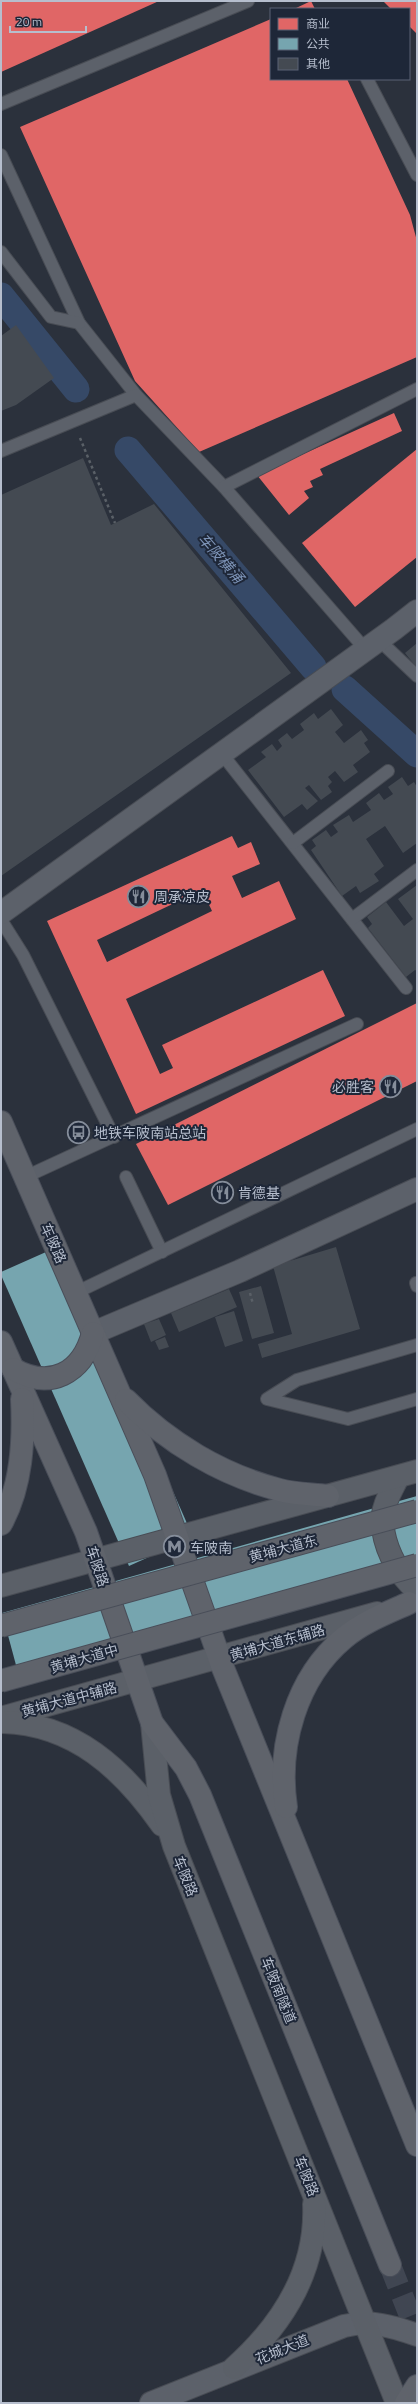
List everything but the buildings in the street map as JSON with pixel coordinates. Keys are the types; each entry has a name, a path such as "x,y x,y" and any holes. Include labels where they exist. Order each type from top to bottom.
{"main road":[{"name":"车陂路","path":"1,1122 155,1475 220,1658 417,2145"},
{"path":"8,1359 25,1376 38,1379 51,1379 64,1374 83,1356 90,1345 93,1333"},
{"name":"车陂路","path":"8,1359 74,1504 96,1559 152,1723 159,1795 174,1846 397,2403"},
{"path":"1,1524 14,1492 24,1429 8,1359"},
{"path":"118,1391 149,1422 165,1435 214,1465 248,1481 282,1490 328,1496"},
{"path":"1,1586 176,1536 408,1474"},
{"path":"290,1832 284,1798 284,1762 289,1730 300,1695 319,1662 345,1637 369,1622 414,1598 394,1561 384,1530 383,1514 408,1474"},
{"name":"黄埔大道东","path":"1,1626 417,1511"},
{"name":"黄埔大道中","path":"1,1681 417,1564"},
{"name":"黄埔大道东辅路","path":"137,1681 220,1658 414,1598"},
{"name":"黄埔大道中辅路","path":"1,1718 137,1681"},
{"path":"1,1722 53,1731 99,1755 137,1791 162,1825 174,1846"},
{"name":"车陂南隧道","path":"152,1723 186,1768 200,1795 390,2265"},
{"path":"234,2368 268,2335 295,2292 303,2274 313,2232 313,2193"},
{"path":"406,2403 417,2386"}],"street":[{"path":"1,913 373,645 417,611"},
{"path":"93,1333 240,1271 417,1189"},
{"name":"花城大道","path":"151,2403 234,2368 331,2330 365,2322 394,2327 417,2336"}],"lane":[{"path":"1,104 248,1"},
{"path":"368,80 417,175"},
{"path":"1,155 79,323 136,395 373,645 417,676"},
{"path":"1,252 51,317 79,323"},
{"path":"224,487 417,389"},
{"path":"1,451 136,395"},
{"path":"222,754 406,988"},
{"path":"293,843 388,771"},
{"path":"352,919 417,870"},
{"path":"1,920 23,955 114,1137"},
{"path":"25,1177 357,1024"},
{"path":"75,1293 417,1129"},
{"path":"126,1177 162,1252"},
{"path":"417,1345 298,1380 268,1399 348,1419 417,1398"}],"path":[{"path":"72,421 115,522"}],"waterway":[{"name":"车陂横涌","path":"1,296 76,389"},
{"name":"车陂横涌","path":"128,450 313,667"},
{"name":"车陂横涌","path":"345,689 417,754"}],"tunnel":[{"path":"390,2265 417,2333"}],"place":[{"name":"周承凉皮","path":"139,896"},
{"name":"必胜客","path":"390,1086"},
{"name":"地铁车陂南站总站","path":"79,1132"},
{"name":"肯德基","path":"222,1192"},
{"name":"车陂南","path":"175,1547"}]}
